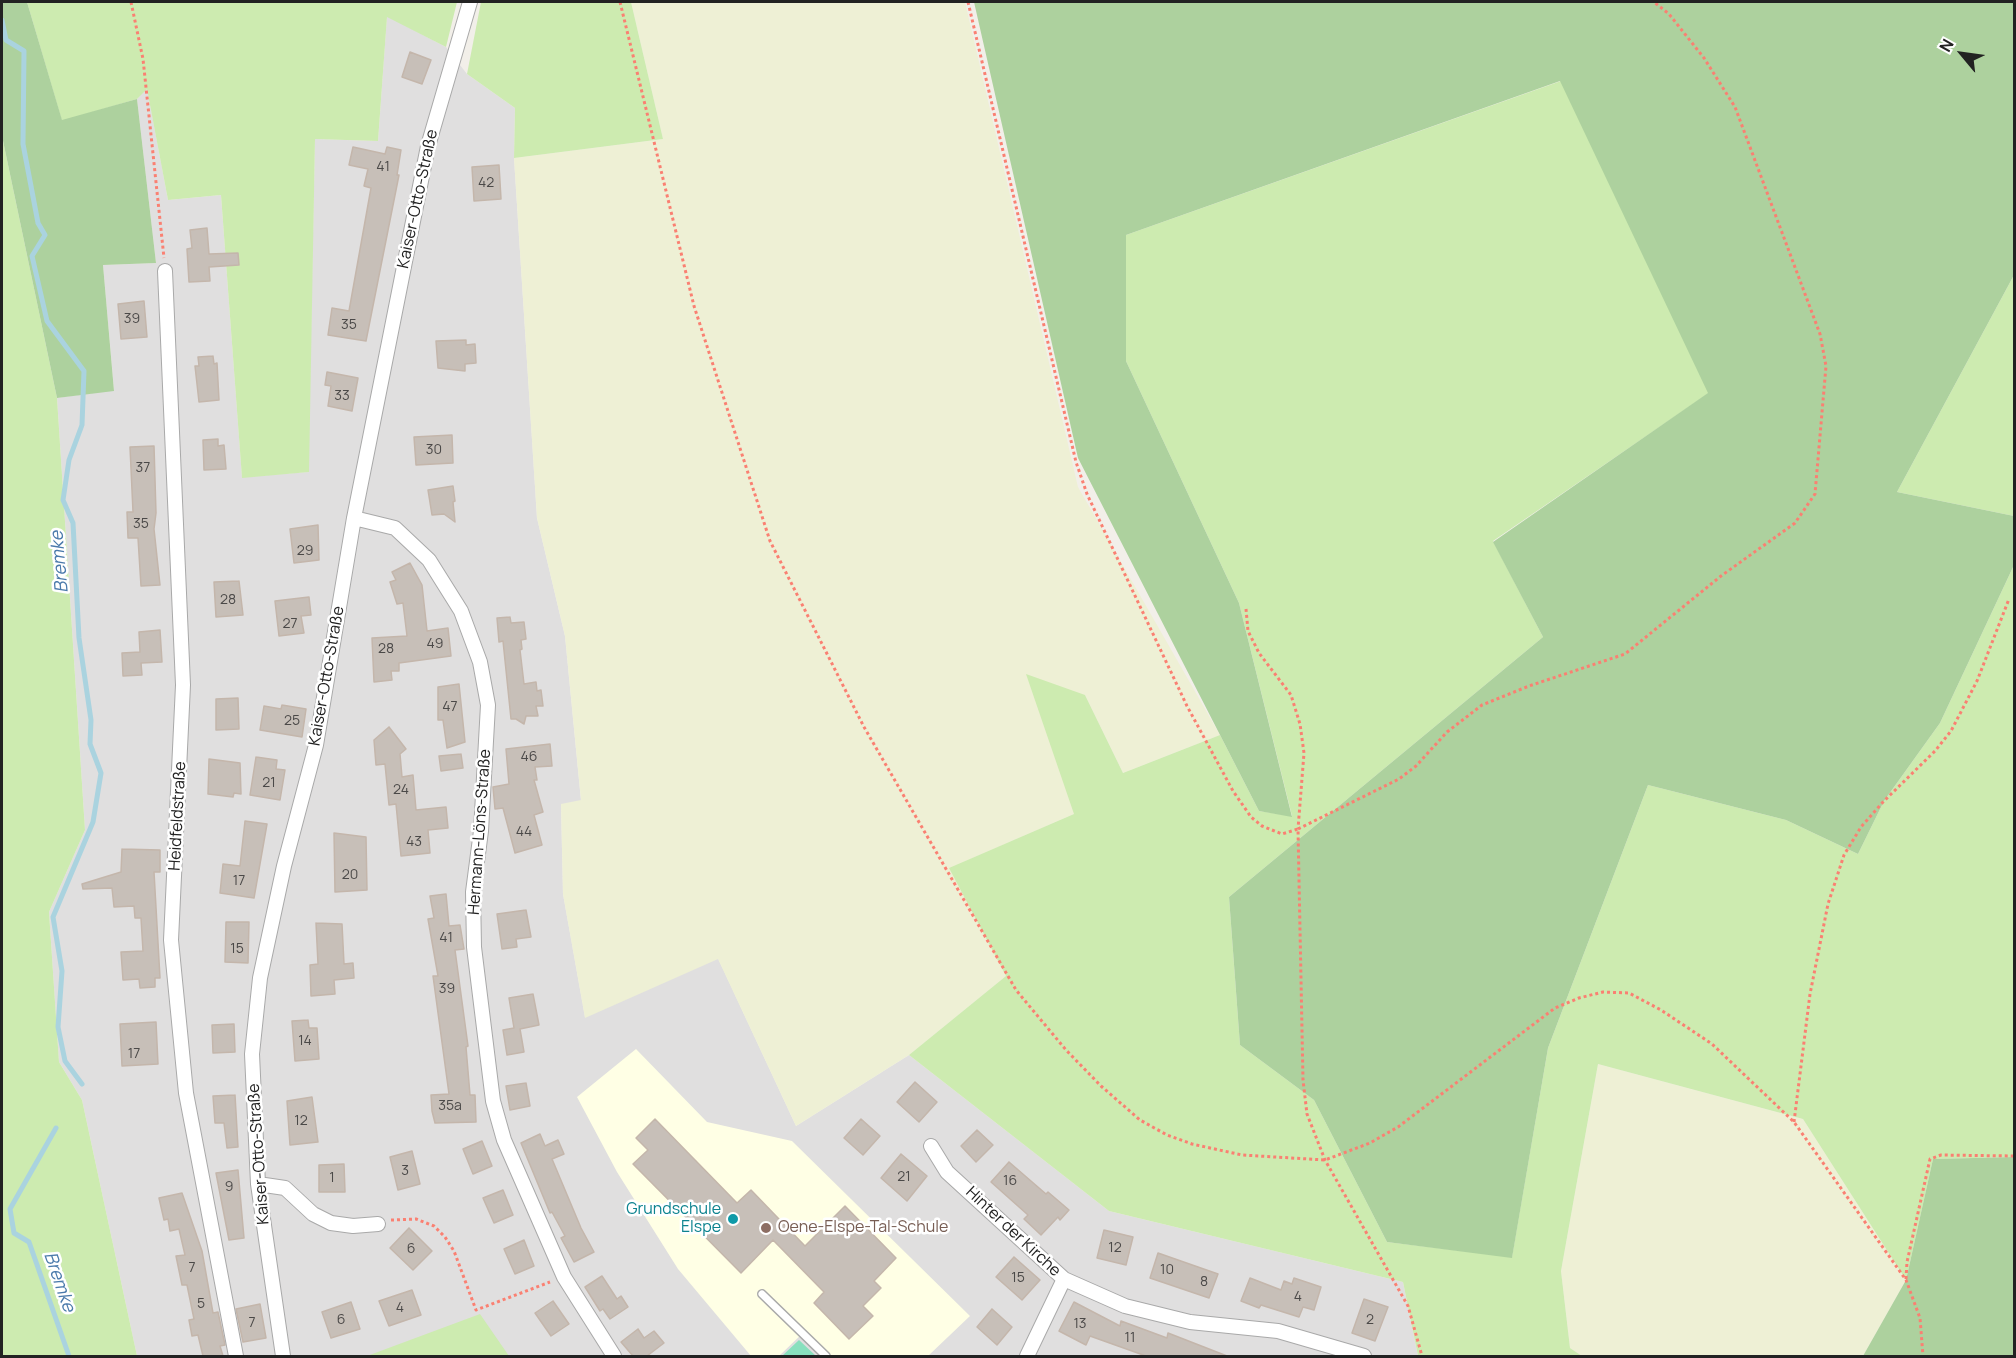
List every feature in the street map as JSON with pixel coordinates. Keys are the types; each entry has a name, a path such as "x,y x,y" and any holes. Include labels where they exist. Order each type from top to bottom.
{"street":[{"name":"Kaiser-Otto-Straße","path":"283,1356 258,1184 252,1054 260,978 284,866 316,745 354,518 428,146 470,2"},
{"name":"Heidfeldstraße","path":"165,271 183,685 171,940 186,1093 236,1356"},
{"name":"Hermann-Löns-Straße","path":"354,518 395,528 429,560 461,611 480,662 488,705 481,831 474,892 474,947 493,1101 504,1140 564,1277 614,1356"},
{"name":"Hinter der Kirche","path":"931,1146 947,1172 1064,1280 1136,1309 1190,1322 1278,1331 1364,1356"},
{"path":"258,1184 285,1188 314,1214 331,1223 353,1226 378,1224"},
{"path":"1027,1356 1064,1280"}],"lane":[{"path":"762,1294 826,1356"}],"path":[{"path":"131,2 143,59 165,271"},
{"path":"620,2 694,306 770,541 864,728 1016,990 1066,1050 1101,1086 1140,1120 1167,1135 1192,1144 1242,1155 1325,1160 1370,1143 1398,1128 1555,1008 1579,998 1604,992 1629,993 1661,1010 1712,1044 1794,1122 1906,1280 1920,1318 1923,1356"},
{"path":"969,2 1076,462 1087,494 1187,706 1233,791 1251,817 1262,826 1282,834 1298,829 1399,779 1416,766 1447,732 1482,705 1529,686 1625,654 1721,576 1795,523 1815,494 1826,376 1820,334 1736,107 1704,58 1669,14 1654,2"},
{"path":"1794,1122 1810,994 1828,904 1844,855 1861,827 1935,751 1951,731 1977,681 2009,599"},
{"path":"1246,609 1248,631 1259,653 1291,695 1300,724 1304,753 1298,829 1303,1080 1307,1114 1325,1160 1408,1306 1422,1356"},
{"path":"1906,1280 1907,1262 1930,1159 1941,1155 2014,1156"},
{"path":"378,1224 392,1219 416,1219 434,1226 454,1251 476,1310 564,1277"}],"shaded area":[{"path":"631,2 965,2 1078,487 1220,735 1123,773 1085,695 1074,814 950,868 1006,976 909,1055 796,1126 718,959 585,1018 563,894 561,804 581,800 565,636 537,518 514,158 663,139"},
{"path":"387,16 446,47 467,74 515,108 514,158 537,518 565,636 581,801 561,805 563,894 585,1017 718,958 796,1126 909,1055 1109,1211 1403,1282 1418,1356 137,1356 82,1100 59,1062 49,912 85,830 57,398 114,390 103,265 156,263 137,99 147,88 168,200 221,195 242,477 308,472 315,139 378,141"},
{"name":"Oene-Elspe-Tal-Schule","path":"636,1049 707,1122 792,1141 970,1316 928,1356 830,1356 804,1332 779,1356 751,1356 678,1269 617,1172 577,1097"},
{"path":"1598,1064 1803,1119 1906,1280 1863,1356 1582,1356 1570,1348 1561,1271"}],"green space":[{"path":"2,2 27,2 62,120 137,99 156,263 103,265 114,391 57,398 2,136"},
{"path":"27,2 457,2 446,47 387,17 378,141 315,139 309,472 242,478 221,195 168,200 147,89 137,99 62,121"},
{"path":"481,2 631,2 663,139 514,158 515,108 467,74"},
{"path":"974,2 2014,2 2014,275 1897,492 2014,516 2014,565 1940,723 1884,801 1858,854 1786,820 1648,785 1548,1048 1512,1258 1387,1242 1314,1100 1240,1045 1229,897 1543,637 1493,542 1708,393 1560,81 1126,235 1126,361 1239,603 1292,817 1259,811 1078,458"},
{"path":"1561,81 1709,393 1493,541 1543,637 1229,897 1240,1045 1314,1100 1387,1242 1512,1257 1548,1048 1648,785 1786,820 1858,854 1884,801 1940,723 2014,565 2014,1157 1933,1159 1906,1280 1803,1119 1598,1064 1561,1271 1570,1348 1582,1356 1418,1356 1403,1282 1109,1211 909,1055 1006,976 949,868 1074,814 1026,674 1085,695 1123,773 1220,735 1259,811 1292,816 1239,603 1126,361 1126,235"},
{"path":"2,136 57,398 85,830 49,912 59,1062 82,1100 137,1356 2,1356"},
{"path":"2014,275 2014,516 1897,492"},
{"path":"2014,1157 2014,1356 1863,1356 1906,1280 1933,1159"},
{"path":"480,1314 509,1356 367,1356"},
{"path":"799,1340 816,1356 782,1356"}],"building":[{"path":"410,52 431,60 422,84 402,77"},
{"path":"353,147 385,154 387,147 401,150 397,175 399,175 366,341 328,335 332,308 349,311 371,188 364,186 368,169 349,165"},
{"path":"499,165 501,199 474,201 472,167"},
{"path":"207,228 209,254 238,253 239,265 209,267 210,281 189,282 187,249 192,248 190,230"},
{"path":"144,301 147,337 121,339 118,304"},
{"path":"466,340 466,345 475,344 476,363 465,364 465,371 438,368 436,341"},
{"path":"213,356 214,364 217,363 219,400 199,402 195,366 199,366 198,357"},
{"path":"327,372 358,378 352,411 328,406 331,386 325,385"},
{"path":"452,435 453,463 416,465 414,437"},
{"path":"218,439 218,446 224,445 226,469 204,470 203,440"},
{"path":"154,446 156,513 154,529 160,585 141,586 138,538 128,538 127,512 133,512 130,447"},
{"path":"453,486 455,522 444,514 432,515 428,490"},
{"path":"318,525 319,560 294,563 290,529"},
{"path":"410,563 422,585 427,631 448,628 451,656 399,663 399,671 391,671 392,680 374,682 372,638 407,636 403,603 397,604 390,582 396,580 392,572"},
{"path":"239,581 243,615 216,617 214,582"},
{"path":"309,597 311,615 301,616 304,633 279,636 275,601"},
{"path":"510,617 511,623 524,622 526,639 521,640 522,649 520,650 524,684 536,682 537,691 541,690 543,706 536,706 538,716 526,716 524,724 511,719 503,641 499,642 497,618"},
{"path":"160,630 162,662 141,663 142,675 123,676 122,653 140,652 139,632"},
{"path":"459,684 465,742 447,748 443,720 438,720 438,687"},
{"path":"238,698 239,729 216,730 216,699"},
{"path":"282,705 306,709 302,737 260,730 264,706 281,709"},
{"path":"389,727 406,749 400,754 402,777 413,775 416,810 446,807 448,828 428,830 430,853 401,856 396,804 389,805 385,764 376,765 374,740"},
{"path":"550,744 552,766 535,767 537,780 534,780 543,812 534,815 542,845 515,853 503,808 495,809 493,787 509,784 506,749"},
{"path":"461,754 463,768 441,771 439,756"},
{"path":"256,757 277,760 276,769 285,770 280,800 250,795"},
{"path":"209,759 240,763 241,794 234,793 233,797 208,794"},
{"path":"245,821 267,824 254,898 220,893 223,864 240,866"},
{"path":"334,833 366,837 367,890 335,892"},
{"path":"122,849 160,850 160,872 154,872 160,978 155,978 155,987 140,988 139,979 123,980 121,952 143,951 141,918 135,918 134,906 114,907 112,888 83,889 82,884 121,872"},
{"path":"446,894 449,926 460,925 464,949 455,950 468,1046 466,1047 470,1095 475,1095 476,1122 435,1123 432,1111 431,1095 449,1094 433,976 438,976 428,919 434,918 430,896"},
{"path":"526,910 531,937 516,939 517,947 502,949 497,914"},
{"path":"226,922 249,922 248,963 225,962"},
{"path":"316,923 342,924 344,964 353,963 354,978 334,980 335,994 311,996 310,965 318,964"},
{"path":"533,994 539,1025 520,1029 524,1052 507,1055 503,1030 514,1028 509,998"},
{"path":"308,1020 309,1028 317,1028 319,1059 295,1061 292,1021"},
{"path":"156,1022 158,1064 122,1066 120,1024"},
{"path":"234,1024 235,1052 213,1053 212,1025"},
{"path":"915,1082 937,1102 919,1122 897,1102"},
{"path":"526,1083 530,1106 510,1110 506,1086"},
{"path":"235,1095 238,1147 227,1148 224,1123 215,1123 213,1096"},
{"path":"312,1097 318,1142 290,1145 287,1101"},
{"name":"Grundschule Elspe","path":"655,1119 737,1203 751,1190 805,1246 845,1206 896,1258 874,1281 881,1288 863,1306 873,1316 849,1339 814,1303 824,1292 773,1240 741,1273 633,1164 648,1150 636,1138"},
{"path":"861,1119 880,1136 863,1155 844,1138"},
{"path":"977,1130 993,1145 976,1162 961,1146"},
{"path":"540,1134 545,1146 558,1140 564,1154 552,1159 581,1228 594,1252 574,1262 561,1238 565,1236 552,1212 550,1213 521,1143"},
{"path":"482,1141 492,1166 473,1174 463,1149"},
{"path":"412,1151 420,1184 398,1190 390,1157"},
{"path":"901,1154 927,1176 907,1201 881,1178"},
{"path":"1009,1162 1046,1194 1048,1192 1069,1210 1060,1220 1058,1217 1041,1235 1024,1219 1028,1215 991,1182"},
{"path":"344,1164 345,1192 319,1192 319,1165"},
{"path":"238,1170 244,1238 229,1240 216,1173"},
{"path":"503,1190 513,1215 494,1223 483,1198"},
{"path":"182,1193 202,1251 213,1313 218,1312 225,1345 220,1346 223,1356 203,1356 198,1335 192,1336 189,1320 194,1319 187,1285 182,1285 176,1256 185,1255 179,1229 170,1231 168,1219 164,1220 159,1198"},
{"path":"409,1228 432,1251 413,1270 390,1248"},
{"path":"1104,1230 1133,1237 1126,1265 1097,1258"},
{"path":"524,1240 534,1266 515,1274 504,1249"},
{"path":"1158,1253 1218,1274 1209,1298 1150,1278"},
{"path":"1014,1257 1040,1280 1022,1300 996,1277"},
{"path":"602,1276 617,1299 621,1296 628,1307 610,1319 603,1309 600,1311 585,1287"},
{"path":"1250,1278 1281,1290 1284,1281 1292,1284 1294,1278 1321,1287 1314,1310 1303,1307 1299,1317 1261,1305 1259,1308 1241,1301"},
{"path":"412,1290 421,1315 389,1326 379,1301"},
{"path":"1364,1299 1388,1307 1375,1341 1352,1333"},
{"path":"553,1301 569,1324 551,1336 535,1313"},
{"path":"351,1302 360,1329 331,1338 322,1312"},
{"path":"1074,1302 1120,1326 1121,1321 1167,1338 1168,1333 1227,1356 1146,1356 1090,1336 1086,1345 1059,1331"},
{"path":"260,1304 266,1338 243,1342 236,1309"},
{"path":"992,1309 1012,1327 997,1345 977,1327"},
{"path":"638,1329 644,1338 654,1331 664,1343 647,1356 633,1356 621,1342"}],"waterway":[{"name":"Bremke","path":"2,20 6,40 24,51 23,144 38,223 45,235 32,256 47,321 84,371 82,425 69,460 63,500 73,523 79,638 91,720 90,744 101,773 93,822 53,917 62,971 58,1027 65,1061 82,1084"},
{"name":"Bremke","path":"56,1128 10,1209 14,1233 29,1242 69,1356"}],"place":[{"name":"Grundschule Elspe","path":"733,1219"},
{"name":"Oene-Elspe-Tal-Schule","path":"766,1228"}]}
